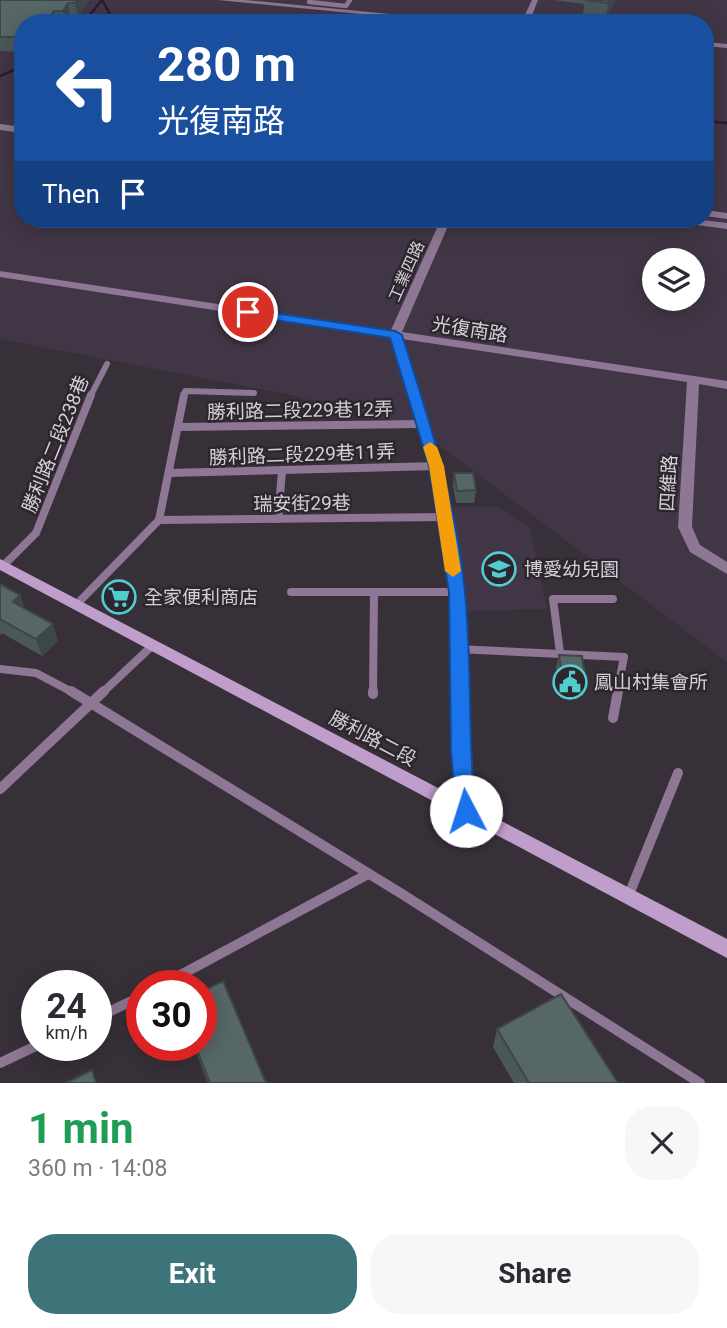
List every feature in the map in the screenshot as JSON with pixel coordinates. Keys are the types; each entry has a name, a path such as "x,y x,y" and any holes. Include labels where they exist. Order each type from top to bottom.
{"main road":[{"name":"勝利路二段","path":"1,565 727,949"}],"street":[{"path":"221,0 308,3 403,14"},
{"name":"工業四路","path":"395,335 442,228"},
{"name":"光復南路","path":"0,274 727,385"},
{"path":"395,335 436,466 457,592 460,750 466,811"},
{"name":"四維路","path":"693,380 685,527 695,548 727,569"}],"lane":[{"path":"308,3 346,6 350,0"},
{"name":"勝利路二段238巷","path":"1,565 36,533 85,407 107,364"},
{"path":"76,605 159,520 185,391 254,393"},
{"name":"勝利路二段229巷12弄","path":"178,427 423,424"},
{"name":"勝利路二段229巷11弄","path":"169,474 436,466"},
{"path":"278,519 282,471"},
{"name":"瑞安街29巷","path":"159,520 445,517"},
{"path":"291,592 457,592"},
{"path":"373,694 374,592"},
{"path":"560,653 553,599 613,599"},
{"path":"0,789 91,702 114,685 153,645"},
{"path":"457,649 624,657 613,718"},
{"path":"0,669 36,673 91,702 368,874 689,1079 701,1083"},
{"path":"628,897 678,773"},
{"path":"190,970 368,874"},
{"path":"0,1062 21,1053"}],"shaded area":[{"path":"0,0 727,0 727,662 414,426 286,394 0,339"},
{"name":"博愛幼兒園","path":"451,507 498,507 530,528 547,609 464,611"}],"building":[{"path":"0,0 77,0 75,3 68,3 63,11 54,11 52,14 14,14 14,37 0,37"},
{"path":"585,0 609,0 608,3"},
{"path":"454,473 473,473 476,490 457,491"},
{"path":"0,584 20,595 13,602 53,624 36,639 0,619"},
{"path":"559,655 582,656 586,684 563,683"},
{"path":"223,981 266,1083 210,1083 201,1061 217,1061 217,984"},
{"path":"561,994 618,1083 529,1083 497,1029"},
{"path":"92,1070 96,1083 66,1083"}],"waterway":[{"path":"90,14 102,0 110,14"},
{"path":"0,76 14,70"},
{"path":"714,122 727,123"}],"slow traffic":[{"path":"430,447 436,466 453,571"}],"place":[{"name":"博愛幼兒園","path":"499,569"},
{"name":"全家便利商店","path":"119,597"},
{"name":"鳳山村集會所","path":"570,682"}],"route":[{"path":"248,312 395,335 436,466 457,592 460,750 466,811"}]}
